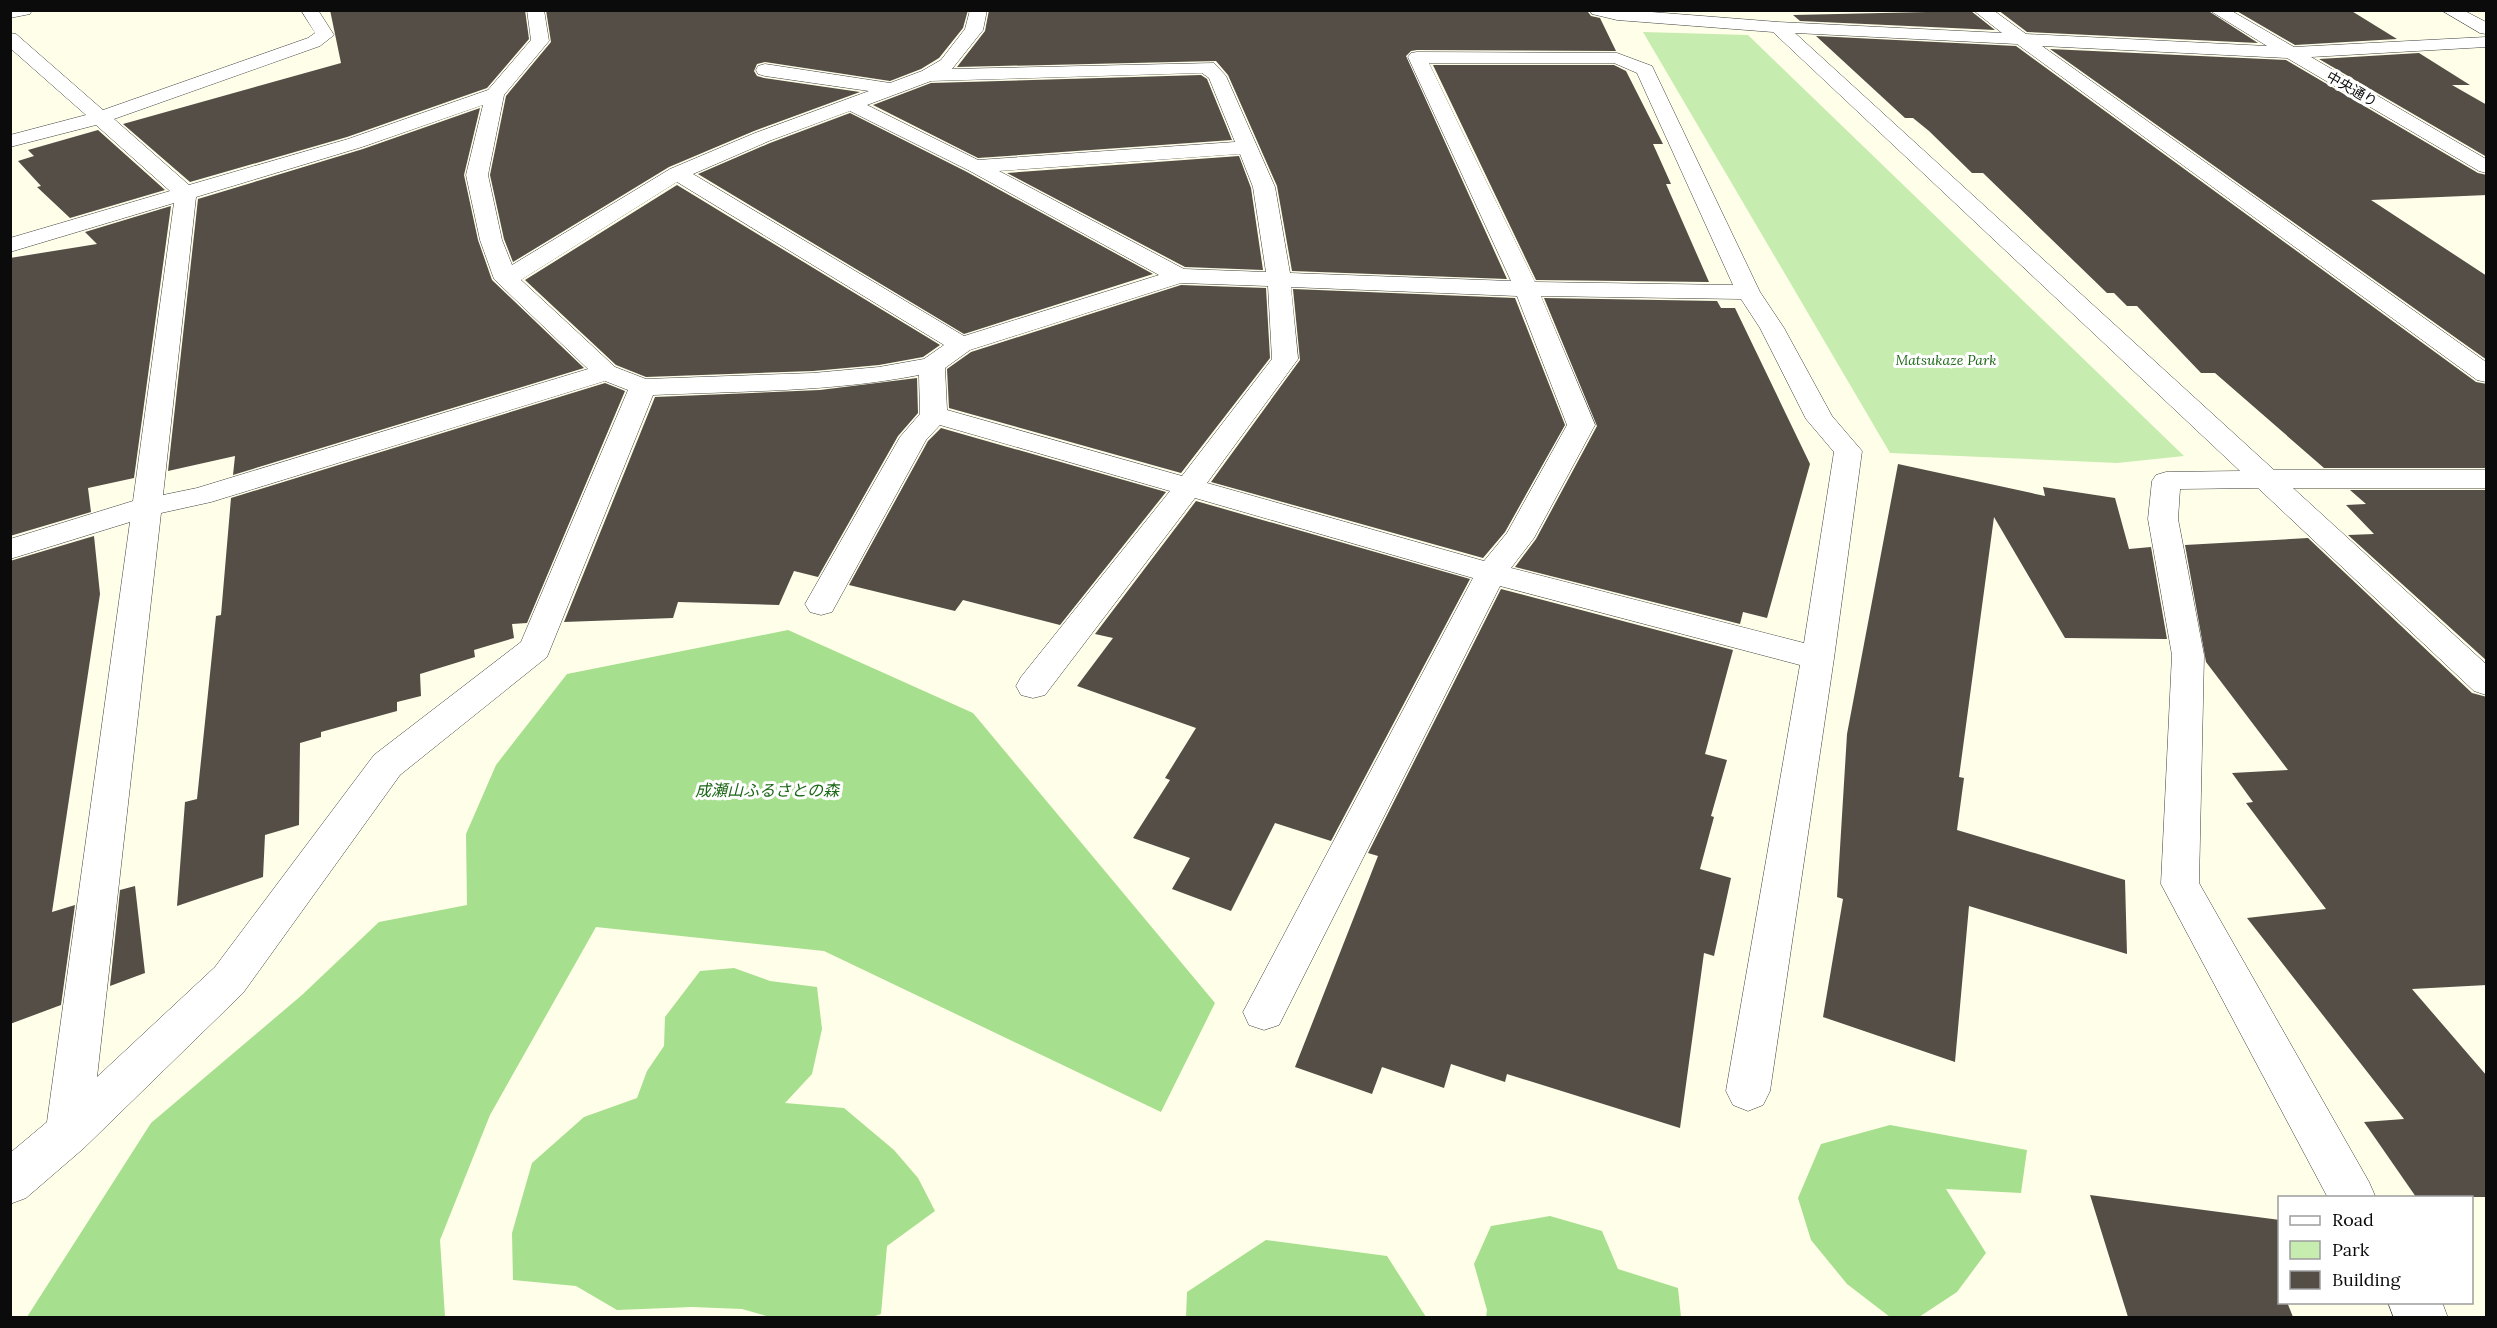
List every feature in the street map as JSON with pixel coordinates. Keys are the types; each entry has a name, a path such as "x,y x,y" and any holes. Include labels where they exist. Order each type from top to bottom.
{"street":[{"path":"10,13 24,10"},
{"path":"10,141 102,117 314,42 325,35 309,10"},
{"path":"535,10 540,41 495,94 477,175 491,240 506,279 606,372 643,387 813,381 879,375 932,364 961,345 1179,276 1526,289 1748,292"},
{"path":"506,279 677,173 762,137 929,75 947,63 974,30 979,10"},
{"path":"1598,10 1617,15 1665,15 1778,27 2290,52 2487,42"},
{"path":"1981,10 2487,374"},
{"name":"中央通り","path":"2217,10 2487,167"},
{"path":"2449,10 2487,28"},
{"path":"1778,27 2487,683"},
{"path":"10,38 102,117 186,194"},
{"path":"1264,1012 1491,573 1519,538 1581,425 1526,289 1417,57 1617,58 1645,70 1748,292 1772,328 1820,419 1848,451 1818,658 1748,1091"},
{"path":"929,75 1207,67 1217,76 1264,187 1279,280 1285,359 1189,487 1033,686"},
{"path":"765,70 893,89"},
{"path":"10,245 355,143 495,94"},
{"path":"851,104 975,166 1179,276"},
{"path":"975,166 1249,147"},
{"path":"677,173 961,345"},
{"path":"68,1133 186,194"},
{"path":"821,604 914,437 934,415 932,364"},
{"path":"10,549 146,507 201,496 606,372"},
{"path":"10,1182 68,1133 230,980 387,765 535,649 643,387"},
{"path":"934,415 1491,573 1818,658"},
{"path":"2352,1196 2180,884 2188,655 2163,519 2166,482 2265,479 2487,479"},
{"path":"2414,1304 2424,1317"}],"green space":[{"name":"Matsukaze Park","path":"1643,32 1748,35 2184,456 2117,463 1890,453"},
{"name":"成瀬山ふるさとの森","path":"788,630 973,713 1215,1003 1161,1112 824,951 596,927 490,1115 440,1240 445,1317 27,1317 151,1123 302,995 379,922 467,905 466,834 496,765 567,674"},
{"path":"734,968 770,981 817,987 822,1029 812,1074 785,1103 844,1108 894,1150 918,1178 935,1211 887,1246 881,1314 869,1318 770,1317 742,1309 692,1307 617,1310 576,1286 513,1280 512,1233 532,1163 584,1117 637,1098 647,1071 664,1046 665,1017 700,971"},
{"path":"1890,1125 2027,1150 2021,1193 1946,1189 1986,1253 1957,1292 1919,1317 1890,1317 1847,1284 1811,1240 1798,1198 1821,1144"},
{"path":"1550,1216 1602,1231 1618,1269 1678,1288 1681,1317 1486,1317 1487,1310 1474,1264 1491,1226"},
{"path":"1266,1240 1387,1256 1426,1317 1186,1317 1187,1292"}],"building":[{"path":"330,10 525,10 529,39 487,88 347,137 190,182 123,124 341,63"},
{"path":"546,10 968,10 963,28 939,58 921,69 890,81 765,62 757,64 754,71 757,76 764,78 860,92 754,131 669,167 513,262 504,239 490,175 506,96 551,42"},
{"path":"989,10 1588,12 1591,16 1600,18 1616,51 1417,50 1411,51 1406,56 1507,279 1292,271 1277,186 1228,75 1216,61 957,67 985,31"},
{"path":"1998,10 2207,10 2258,43 2027,32"},
{"path":"2235,10 2350,10 2397,39 2295,45"},
{"path":"1971,11 1995,30 1800,21 1793,15"},
{"path":"1816,36 2016,46 2476,382 2487,384 2487,468 2324,468 2215,373 2201,373 2137,306 2127,306 2114,293 2107,293 1983,173 1972,173 1929,131 1913,118 1905,118"},
{"path":"2050,49 2286,60 2478,173 2487,175 2487,195 2371,200 2487,276 2487,360"},
{"path":"2419,53 2470,85 2452,85 2487,105 2487,157 2319,59"},
{"path":"1433,65 1614,65 1626,71 1663,144 1653,144 1671,184 1666,184 1709,282 1536,280"},
{"path":"1201,75 1207,79 1232,140 978,158 873,105 931,83"},
{"path":"480,108 464,175 478,240 492,280 584,368 233,475 235,456 168,471 198,199 363,149"},
{"path":"850,113 967,172 1153,274 964,334 698,174 770,143"},
{"path":"98,130 165,190 70,218 37,187 41,186 18,161 34,156 28,150"},
{"path":"1239,156 1251,188 1263,270 1185,267 1007,173"},
{"path":"677,185 940,345 923,357 879,365 813,371 646,377 616,365 525,280"},
{"path":"171,206 134,478 88,488 91,512 10,536 10,258 97,244 85,232"},
{"path":"1181,285 1266,288 1270,358 1181,473 949,408 947,369 971,352"},
{"path":"1293,289 1515,298 1565,425 1505,532 1483,558 1211,482 1300,360"},
{"path":"1544,298 1717,301 1721,308 1735,308 1810,464 1767,618 1743,612 1740,624 1515,567 1536,539 1597,426"},
{"path":"917,378 918,413 898,436 818,577 794,571 779,605 678,602 673,618 564,622 655,397 820,390"},
{"path":"605,383 625,391 527,623 512,624 514,638 474,650 475,657 420,674 421,696 397,702 397,711 321,732 321,737 300,743 299,825 265,835 263,877 177,906 185,802 197,799 216,616 221,615 231,498"},
{"path":"941,428 1166,492 1060,625 963,600 955,611 849,585 928,441"},
{"path":"1898,464 2045,496 2043,487 2115,498 2129,549 2151,547 2167,639 2065,638 1994,517 1959,777 1964,778 1957,830 2125,880 2127,954 1969,906 1955,1062 1823,1017 1843,899 1837,897 1847,734"},
{"path":"2350,490 2487,490 2487,661 2348,535 2374,534 2346,505 2366,504"},
{"path":"1196,501 1470,579 1331,841 1275,823 1231,911 1172,889 1190,858 1133,838 1170,780 1165,778 1196,728 1077,686 1113,638 1095,634"},
{"path":"94,536 100,594 52,912 75,905 61,1005 10,1024 10,561"},
{"path":"2308,538 2472,693 2487,697 2487,985 2412,989 2487,1076 2487,1197 2415,1196 2364,1122 2404,1119 2247,918 2326,909 2246,803 2253,802 2232,773 2288,770 2206,662 2185,545"},
{"path":"1501,589 1733,650 1705,754 1727,760 1711,816 1714,817 1700,869 1731,878 1714,956 1704,953 1680,1128 1507,1074 1505,1082 1451,1064 1444,1088 1382,1067 1372,1094 1295,1067 1378,856 1368,853"},
{"path":"135,886 145,973 110,986 120,890"},
{"path":"2090,1195 2278,1220 2278,1304 2288,1304 2293,1317 2128,1317"}]}
